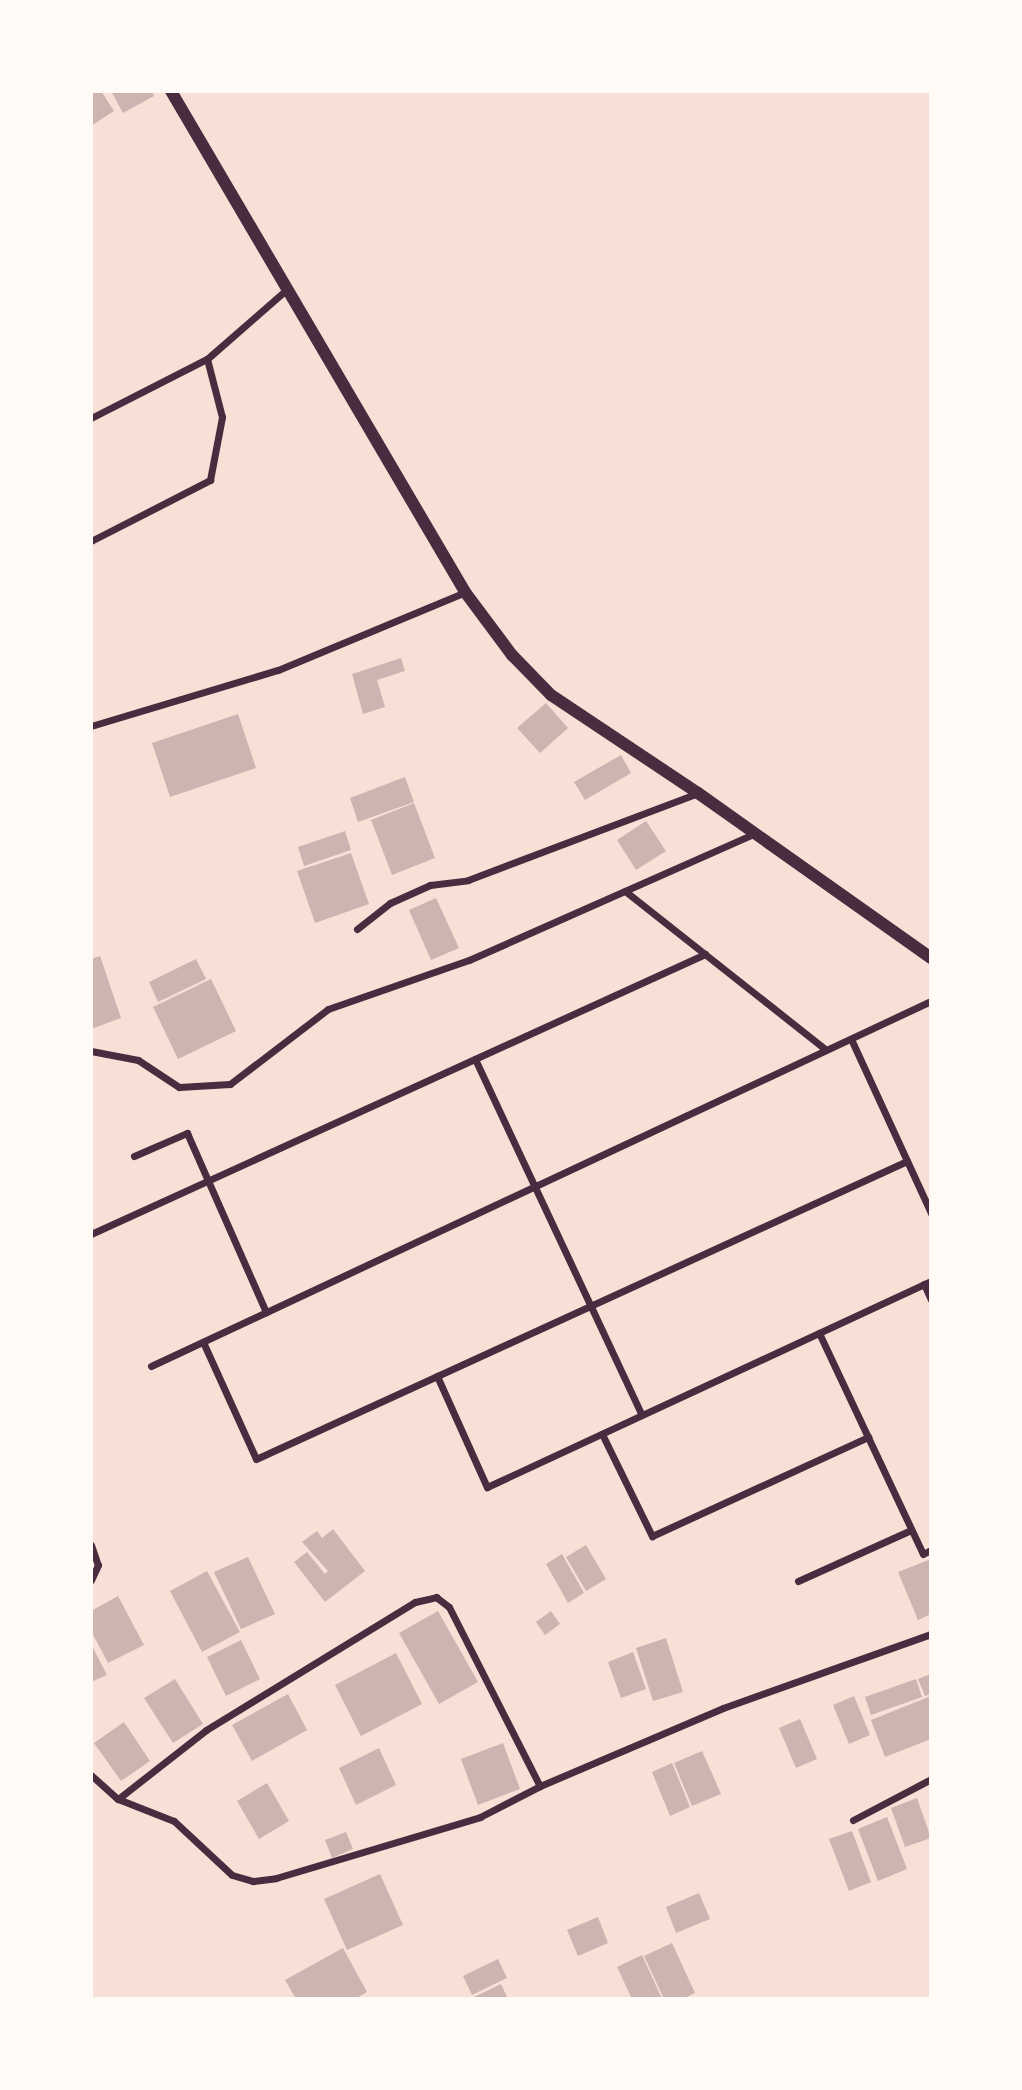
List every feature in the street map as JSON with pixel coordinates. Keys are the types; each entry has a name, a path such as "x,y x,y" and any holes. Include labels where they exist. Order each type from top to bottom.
{"street":[{"path":"171,91 465,592 512,655 551,695 698,793 931,958"},
{"path":"91,418 207,359 286,290"},
{"path":"91,541 210,480 222,416 207,359"},
{"path":"91,726 278,670 465,592"},
{"path":"356,929 390,903 430,885 468,880 698,793"},
{"path":"91,1051 138,1060 179,1087 230,1084 328,1009 469,960 754,834"},
{"path":"625,891 826,1051"},
{"path":"91,1234 705,954"},
{"path":"152,1366 931,1001"},
{"path":"850,1039 931,1213"},
{"path":"475,1059 642,1415"},
{"path":"134,1156 187,1132 265,1312"},
{"path":"203,1342 256,1459 907,1161"},
{"path":"437,1376 488,1487 927,1283 931,1300"},
{"path":"819,1333 923,1554 931,1550"},
{"path":"602,1434 652,1536 868,1437"},
{"path":"798,1581 911,1530"},
{"path":"91,1545 98,1565 91,1580"},
{"path":"118,1799 206,1730 415,1602 436,1597 449,1607 540,1786"},
{"path":"91,1775 118,1799 174,1821 232,1874 253,1881 276,1878 480,1817 540,1786 723,1708 931,1634"},
{"path":"853,1820 931,1779"}],"building":[{"path":"91,91 101,91 114,111 91,126"},
{"path":"111,91 152,91 154,96 123,113"},
{"path":"401,658 405,671 377,680 385,707 363,714 352,674"},
{"path":"546,703 568,728 540,753 517,728"},
{"path":"238,714 256,768 170,797 152,743"},
{"path":"621,755 631,773 585,800 574,782"},
{"path":"405,777 414,802 358,822 350,798"},
{"path":"414,803 435,858 392,875 371,820"},
{"path":"646,821 666,851 636,870 617,840"},
{"path":"345,831 351,850 304,866 298,847"},
{"path":"351,853 369,904 315,923 297,871"},
{"path":"436,898 459,948 431,960 409,910"},
{"path":"100,956 121,1018 91,1029 91,959"},
{"path":"196,959 206,979 158,1002 149,982"},
{"path":"211,979 236,1031 178,1059 153,1007"},
{"path":"333,1529 365,1571 325,1602 294,1562 307,1552 325,1574 328,1571 302,1542 317,1531 322,1538"},
{"path":"586,1545 606,1579 586,1591 566,1557"},
{"path":"562,1554 584,1593 568,1603 546,1564"},
{"path":"248,1557 275,1614 241,1629 214,1572"},
{"path":"931,1559 931,1614 918,1620 898,1572"},
{"path":"207,1571 240,1632 202,1652 170,1591"},
{"path":"118,1596 144,1645 108,1663 91,1631 91,1611"},
{"path":"438,1611 478,1682 439,1704 399,1633"},
{"path":"551,1611 560,1624 545,1635 536,1622"},
{"path":"666,1638 683,1692 653,1701 636,1648"},
{"path":"241,1640 260,1679 226,1696 207,1657"},
{"path":"91,1644 107,1675 91,1682"},
{"path":"633,1652 646,1689 621,1698 608,1662"},
{"path":"396,1653 422,1704 361,1736 335,1685"},
{"path":"931,1674 931,1694 925,1696 918,1679"},
{"path":"175,1679 203,1724 173,1743 144,1698"},
{"path":"916,1679 922,1697 871,1715 865,1697"},
{"path":"288,1694 307,1730 252,1761 232,1725"},
{"path":"854,1696 870,1735 849,1744 833,1705"},
{"path":"931,1696 931,1739 885,1757 871,1720"},
{"path":"800,1719 817,1759 796,1768 779,1728"},
{"path":"124,1722 150,1761 121,1781 94,1743"},
{"path":"503,1743 520,1789 478,1805 461,1759"},
{"path":"379,1748 396,1785 356,1805 339,1768"},
{"path":"702,1751 721,1794 692,1806 674,1763"},
{"path":"672,1763 690,1807 670,1816 652,1772"},
{"path":"267,1783 289,1821 259,1839 237,1801"},
{"path":"917,1798 931,1838 905,1847 891,1808"},
{"path":"887,1817 907,1869 878,1881 858,1829"},
{"path":"852,1831 871,1882 849,1891 829,1839"},
{"path":"346,1832 353,1849 332,1858 325,1840"},
{"path":"380,1874 403,1925 347,1950 324,1899"},
{"path":"699,1893 710,1919 676,1933 666,1907"},
{"path":"598,1917 608,1943 578,1956 567,1930"},
{"path":"672,1943 695,1993 683,1999 664,1999 644,1956"},
{"path":"343,1948 367,1992 355,1999 296,1999 285,1980"},
{"path":"642,1955 662,1999 632,1999 617,1967"},
{"path":"498,1959 507,1978 472,1995 463,1976"},
{"path":"501,1984 508,1999 470,1999"}]}
